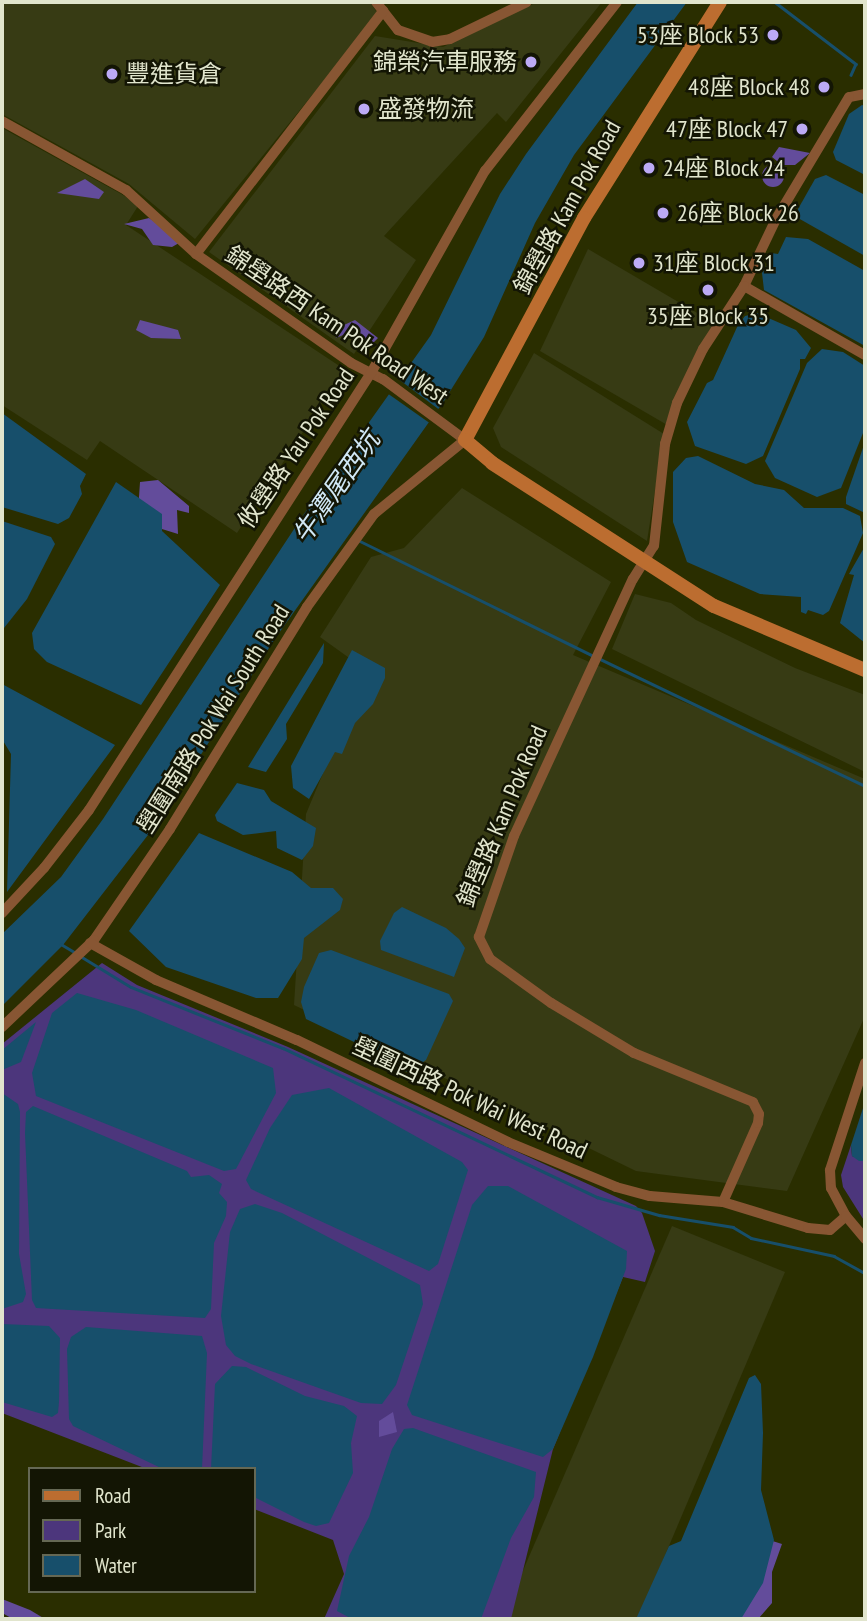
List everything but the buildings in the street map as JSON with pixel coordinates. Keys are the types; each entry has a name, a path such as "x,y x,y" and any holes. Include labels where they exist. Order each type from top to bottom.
{"street":[{"path":"376,2 406,35 432,42 458,36 527,2"},
{"name":"攸壆路 Yau Pok Road","path":"2,913 44,868 89,810 371,373 485,171 617,2"},
{"name":"錦壆路 Kam Pok Road","path":"454,432 720,2"},
{"path":"197,254 383,11"},
{"path":"645,563 656,538 665,444 677,403 703,349 744,286 776,219 849,97 865,94"},
{"name":"錦壆路西 Kam Pok Road West","path":"2,121 126,190 197,254 383,379 454,432"},
{"path":"744,286 865,355"},
{"path":"454,432 645,563 754,626 865,670"},
{"name":"壆圍南路 Pok Wai South Road","path":"2,1027 90,943 170,829 307,607 384,503 454,432"},
{"name":"錦壆路 Kam Pok Road","path":"645,563 607,636 514,836 480,925 480,946 490,960 551,1003 634,1052 753,1102 758,1108 758,1123 723,1202"},
{"name":"壆圍西路 Pok Wai West Road","path":"90,943 156,981 297,1040 508,1142 616,1187 650,1196 723,1202 808,1228 830,1230 846,1216"},
{"path":"865,1063 830,1170 831,1188 846,1216 865,1239"}],"shaded area":[{"path":"2,2 370,2 378,14 195,239 129,184 2,114"},
{"path":"537,2 602,2 506,122 497,113 384,236 416,260 354,354 209,252 375,36 443,47"},
{"path":"2,128 123,195 138,206 126,225 344,369 237,533 100,441 87,460 2,405"},
{"path":"779,147 810,153 795,165 782,165 772,157"},
{"path":"773,165 781,168 784,176 781,184 773,187 765,184 762,176 765,168"},
{"path":"85,179 104,192 99,199 57,193"},
{"path":"149,218 176,236 179,243 172,247 153,245 142,229 124,224"},
{"path":"588,249 716,324 669,426 540,351"},
{"path":"140,320 178,330 181,339 151,338 136,330"},
{"path":"355,320 378,338 371,345 348,333 336,338 335,329"},
{"path":"534,353 664,434 647,541 501,447 493,428"},
{"path":"158,480 189,506 189,513 177,510 178,534 149,525 138,512 140,482"},
{"path":"462,488 611,582 573,655 865,779 865,1016 787,1191 636,1171 294,1005 306,814 366,670 320,637 371,557 404,548"},
{"path":"635,594 671,603 696,620 795,668 865,695 865,772 612,649"},
{"path":"672,1226 785,1272 638,1619 502,1619"},
{"path":"393,1412 397,1432 379,1437 379,1421"},
{"path":"763,1538 782,1544 772,1572 772,1603 758,1619 741,1619"},
{"path":"2,1599 45,1619 13,1619 4,1614"}],"green space":[{"path":"102,963 137,985 288,1047 636,1206 642,1213 655,1251 645,1282 623,1277 553,1449 511,1619 324,1619 344,1574 333,1540 256,1510 256,1467 142,1467 2,1413 2,1044"},
{"path":"851,1145 852,1156 865,1161 865,1222 843,1187 841,1175"}],"water":[{"name":"牛潭尾西坑","path":"638,2 687,2 574,155 535,223 484,337 444,401 274,640 158,822 63,945 2,1006 2,934 61,877 103,819 304,514 431,335 500,194 526,154"},
{"path":"862,105 865,106 865,175 836,160 833,152 849,114"},
{"path":"826,175 865,195 865,256 798,218 798,209 815,179"},
{"path":"786,237 808,239 865,271 865,346 764,290 762,273 771,260 768,257 771,253 778,254"},
{"path":"757,313 796,330 811,348 805,359 800,359 800,369 763,456 746,464 695,446 687,422 707,383 713,380 738,325 745,316"},
{"path":"822,349 843,352 865,366 865,428 841,488 817,497 775,478 765,461 807,363"},
{"path":"2,413 86,474 80,486 82,494 69,518 58,524 2,507"},
{"path":"865,442 865,513 846,504 846,497"},
{"path":"698,456 755,484 784,490 804,508 843,508 860,516 863,533 829,611 823,615 808,610 806,614 801,612 801,597 760,594 687,562 673,522 673,472 686,458"},
{"path":"116,482 162,514 162,531 220,585 141,705 47,662 34,649 32,633"},
{"path":"2,521 51,537 55,544 27,599 4,628"},
{"path":"865,546 865,643 840,623 854,575 849,574"},
{"path":"324,643 323,663 286,724 287,739 266,772 248,767"},
{"path":"352,650 385,668 385,678 373,704 355,723 342,754 335,752 309,799 293,788 291,766"},
{"path":"2,684 115,745 7,892 11,754 2,739"},
{"path":"237,783 264,790 271,801 316,828 313,846 302,860 277,848 276,831 243,835 217,821 215,815"},
{"path":"199,833 292,872 311,888 333,888 343,899 340,910 304,938 302,959 278,998 256,998 166,967 129,931"},
{"path":"402,907 446,928 459,939 465,948 454,977 381,950 380,941 394,913"},
{"path":"331,950 449,994 453,1001 426,1060 409,1072 395,1069 375,1052 306,1019 301,1002 304,987 319,953"},
{"path":"77,993 136,1010 273,1068 276,1093 236,1169 224,1171 36,1096 32,1073 52,1013"},
{"path":"36,1022 21,1062 2,1070 2,1050"},
{"path":"329,1088 462,1162 468,1170 438,1264 429,1271 251,1189 246,1180 270,1128 292,1095"},
{"path":"2,1093 18,1104 20,1112 19,1254 26,1294 23,1302 2,1309"},
{"path":"865,1102 865,1161 859,1161 852,1156 851,1145"},
{"path":"33,1106 187,1171 191,1177 209,1175 222,1184 219,1193 227,1202 226,1216 214,1243 211,1309 205,1318 36,1308 32,1300 25,1133 26,1112"},
{"path":"488,1186 508,1186 627,1251 626,1269 593,1357 553,1449 543,1457 412,1415 407,1405 472,1205"},
{"path":"255,1204 282,1213 420,1285 423,1304 396,1385 382,1404 361,1403 251,1364 235,1356 226,1345 221,1316 230,1232 240,1209"},
{"path":"2,1324 49,1326 60,1338 58,1413 52,1417 2,1402"},
{"path":"86,1327 202,1336 207,1353 202,1467 159,1467 73,1426 69,1419 67,1349 71,1337"},
{"path":"232,1366 246,1367 305,1396 344,1406 357,1416 351,1443 353,1473 329,1523 316,1526 304,1522 256,1498 256,1467 211,1467 215,1384"},
{"path":"755,1375 761,1384 761,1490 774,1540 763,1583 741,1619 636,1619 669,1546 681,1541 749,1378"},
{"path":"413,1428 536,1472 534,1497 511,1538 481,1619 352,1619 337,1611 349,1556 369,1517 392,1449 404,1429"}],"pier":[{"path":"397,378 441,411 431,424 387,393"}],"waterway":[{"path":"775,2 856,64 851,75"},
{"path":"358,540 594,656"},
{"path":"600,659 865,786"},
{"path":"61,944 76,953"},
{"path":"82,957 131,987 283,1048 597,1197 659,1215 733,1227 751,1238 834,1256 865,1273"}],"place":[{"name":"53座 Block 53","path":"773,35"},
{"name":"錦榮汽車服務","path":"531,62"},
{"name":"豐進貨倉","path":"112,74"},
{"name":"48座 Block 48","path":"824,87"},
{"name":"盛發物流","path":"364,109"},
{"name":"47座 Block 47","path":"802,129"},
{"name":"24座 Block 24","path":"649,168"},
{"name":"26座 Block 26","path":"663,213"},
{"name":"31座 Block 31","path":"639,263"},
{"name":"35座 Block 35","path":"708,290"}]}
